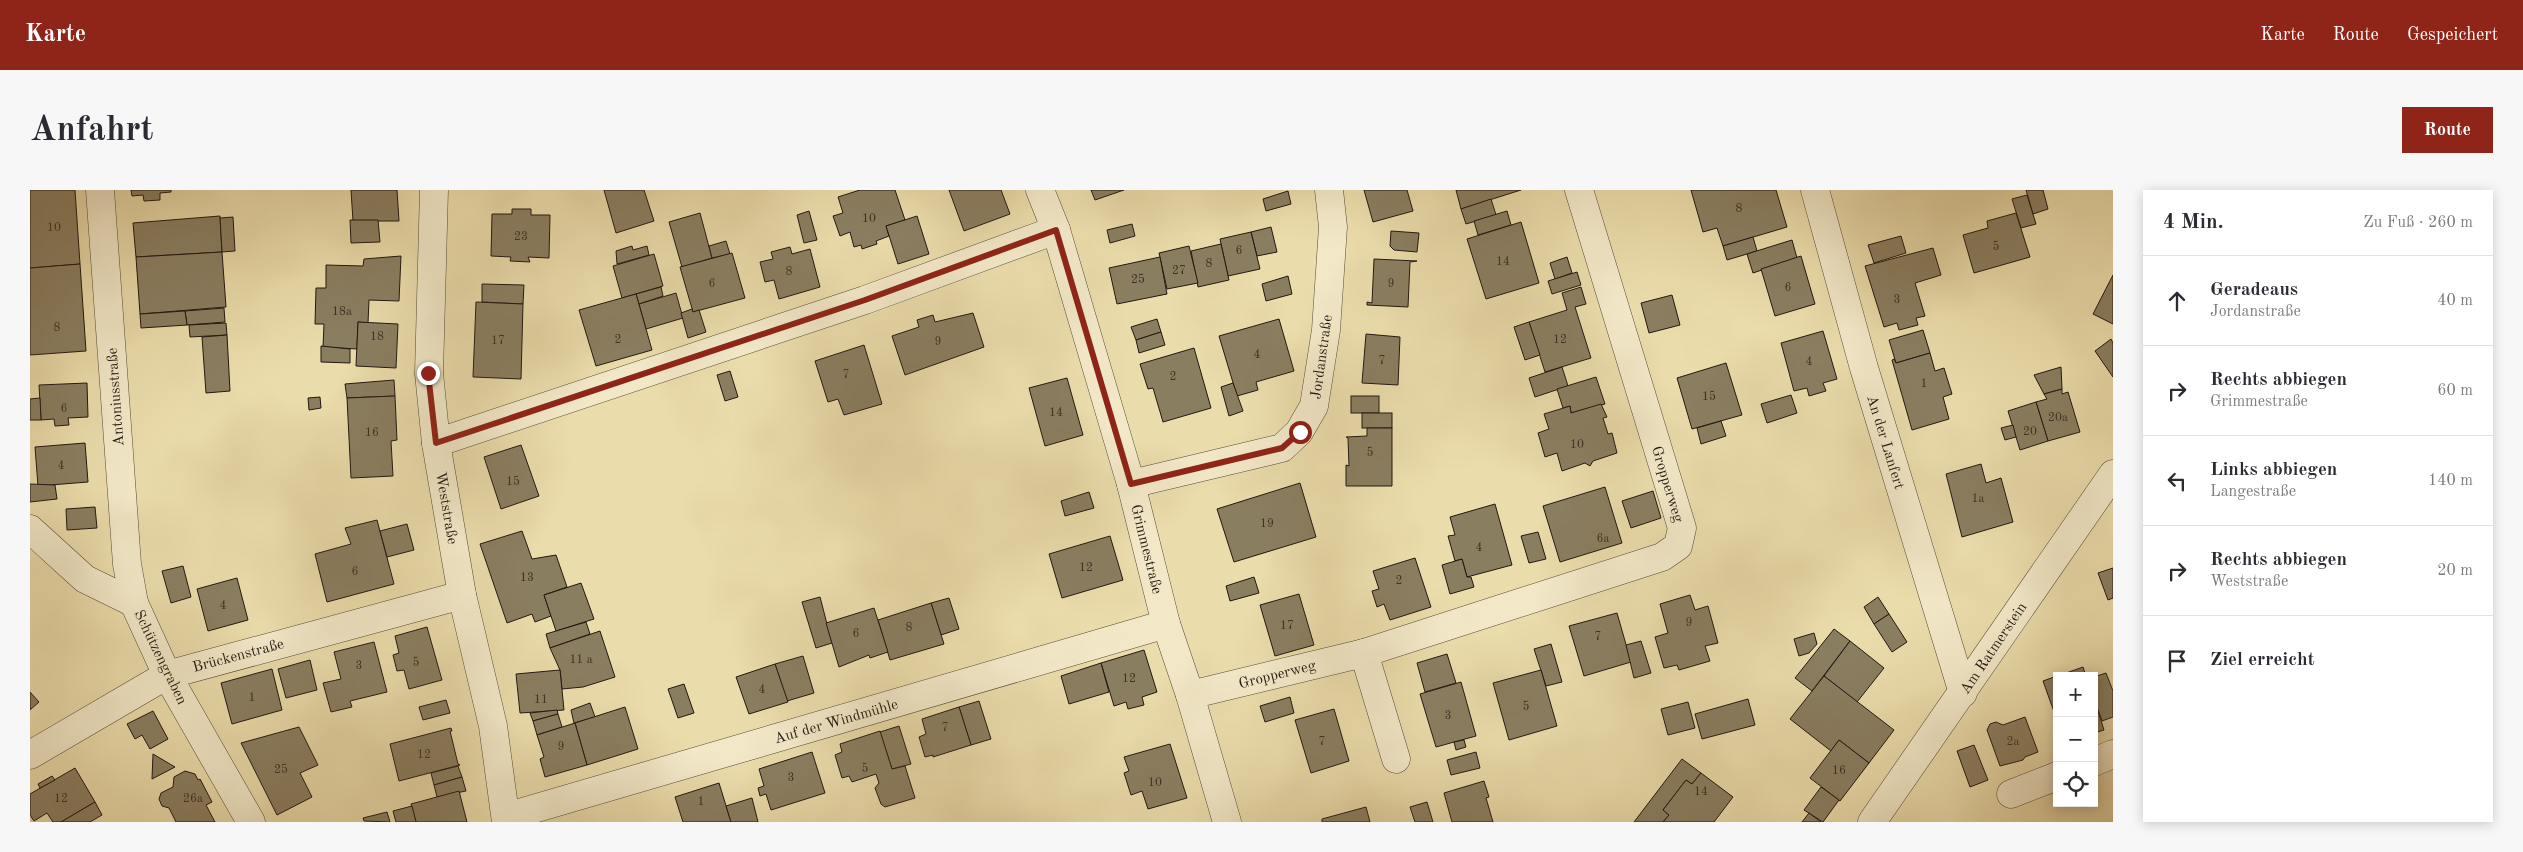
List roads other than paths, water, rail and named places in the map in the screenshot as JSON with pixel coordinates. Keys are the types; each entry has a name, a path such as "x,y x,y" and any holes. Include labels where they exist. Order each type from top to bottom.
{"street":[{"name":"Antoniusstraße","path":"100,190 127,564 134,603"},
{"name":"Weststraße","path":"434,190 428,373 436,443 462,595 493,726 506,820"},
{"name":"Grimmestraße","path":"1040,190 1056,230 1131,484 1166,624 1190,695 1227,822"},
{"name":"Jordanstraße","path":"1131,484 1282,448 1300,432 1314,406 1326,330 1333,227 1329,190"},
{"name":"Gropperweg","path":"1190,695 1364,653 1662,556 1678,546 1682,528 1580,190"},
{"name":"An der Lanfert","path":"1815,190 1864,368 1962,693"},
{"path":"436,443 865,300 1056,230"},
{"name":"Am Ratmerstein","path":"1872,822 2113,474"},
{"name":"Schützengraben","path":"30,529 84,579 134,603 167,675 251,822"},
{"name":"Brückenstraße","path":"30,755 167,675 462,595"},
{"name":"Auf der Windmühle","path":"506,820 1166,624"},
{"path":"1364,653 1396,758"},
{"path":"2098,760 2113,754"},
{"path":"2012,794 2053,778"}]}
